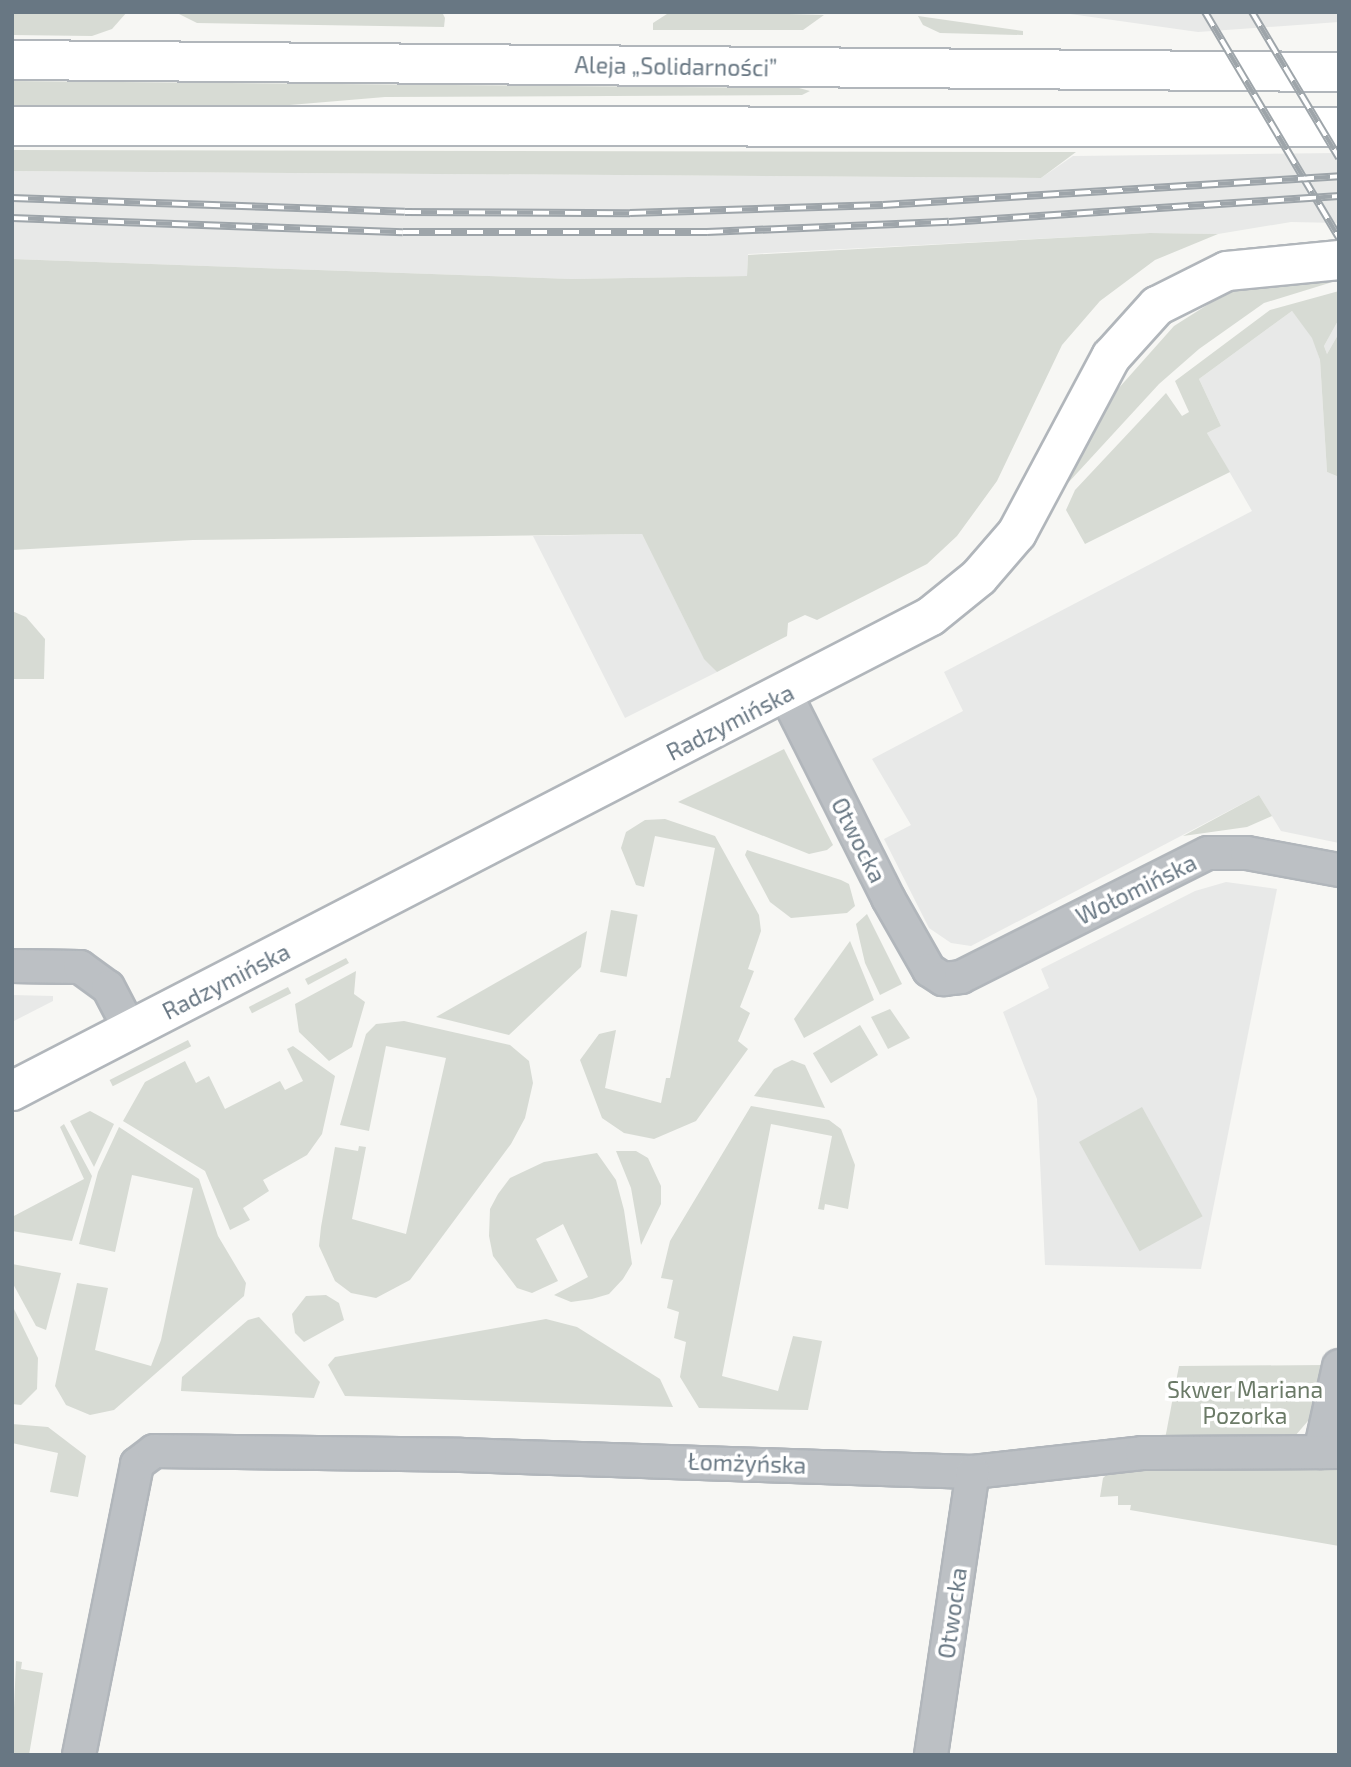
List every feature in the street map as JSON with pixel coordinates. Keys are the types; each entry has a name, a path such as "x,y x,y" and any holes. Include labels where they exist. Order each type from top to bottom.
{"main road":[{"name":"Aleja „Solidarności”","path":"12,60 1339,72"},
{"path":"12,126 1339,127"},
{"name":"Radzymińska","path":"12,1091 898,636 979,577 1017,533 1111,356 1157,306 1227,271 1339,260"}],"street":[{"name":"Otwocka","path":"785,693 888,898 929,970 943,979"},
{"name":"Wołomińska","path":"943,979 961,977 1209,853 1247,853 1339,870"},
{"path":"12,966 80,967 108,988 131,1031"},
{"path":"1329,1452 1339,1366"},
{"name":"Łomżyńska","path":"79,1755 137,1464 154,1451 420,1454 973,1472 1143,1452 1329,1452"},
{"name":"Otwocka","path":"931,1755 973,1472"}],"shaded area":[{"path":"1056,12 1339,12 1339,22 1198,32"},
{"path":"1339,153 1339,223 1291,222 1218,234 1150,233 748,254 747,276 572,279 12,259 12,171 1041,178 1073,156"},
{"path":"1292,311 1313,338 1320,360 1327,472 1339,477 1339,843 1281,831 1259,795 971,946 951,943 929,928 884,839 911,825 872,759 963,711 944,672 1252,511 1207,433 1221,426 1199,379"},
{"path":"1339,319 1339,333 1327,354 1324,346"},
{"path":"642,534 704,658 717,672 625,718 533,536"},
{"path":"1226,882 1277,889 1201,1269 1045,1265 1037,1099 1003,1012 1049,988 1041,969 1195,891"},
{"path":"12,995 53,996 53,1001 12,1022"}],"green space":[{"path":"12,12 127,12 112,29 92,36 12,35"},
{"path":"175,12 442,12 445,18 444,27 197,23"},
{"path":"670,12 824,15 803,30 653,30 653,23"},
{"path":"918,16 1023,31 1023,35 940,33 923,25"},
{"path":"12,81 799,88 810,91 802,95 385,97 266,107 12,105"},
{"path":"12,150 1076,152 1041,178 12,171"},
{"path":"1150,233 1218,234 1155,260 1100,301 1062,345 997,481 957,536 927,564 817,620 805,615 788,623 787,636 717,672 704,659 642,534 193,540 12,550 12,259 572,279 747,276 748,255"},
{"path":"1294,279 1339,280 1264,303 1199,349 1159,384 1067,484 1117,390 1174,326 1226,293"},
{"path":"1339,291 1339,319 1324,346 1327,354 1339,333 1339,477 1327,472 1320,360 1312,338 1292,311 1199,379 1221,426 1207,433 1230,472 1085,544 1066,510 1075,490 1166,393 1182,416 1189,412 1175,381 1270,310"},
{"path":"12,611 26,617 45,639 44,679 12,679"},
{"path":"784,749 833,845 827,850 809,854 678,802"},
{"path":"1259,795 1272,816 1247,827 1183,836"},
{"path":"665,819 715,836 759,915 761,931 748,969 754,971 740,1007 750,1013 738,1041 748,1049 696,1121 654,1139 624,1133 602,1118 580,1060 599,1034 616,1030 605,1088 661,1103 666,1078 670,1078 715,848 655,836 644,887 636,885 621,848 626,832 645,820"},
{"path":"747,850 849,884 855,906 847,913 791,918 770,902 745,855"},
{"path":"611,910 638,915 627,977 600,972"},
{"path":"867,914 902,984 880,995 865,963 856,924"},
{"path":"587,931 581,967 509,1035 436,1017"},
{"path":"850,941 874,1000 804,1038 794,1019"},
{"path":"346,958 349,963 308,985 305,979"},
{"path":"356,971 354,994 365,1002 352,1047 329,1061 299,1032 295,1004"},
{"path":"288,987 291,993 252,1013 249,1007"},
{"path":"890,1009 910,1038 888,1049 871,1017"},
{"path":"404,1021 510,1045 529,1061 533,1083 525,1118 511,1144 410,1280 376,1298 351,1293 335,1281 319,1246 335,1147 358,1151 359,1146 366,1147 352,1219 406,1234 446,1058 386,1046 369,1131 340,1125 366,1034 376,1024"},
{"path":"860,1025 878,1055 831,1083 813,1053"},
{"path":"188,1040 191,1046 113,1086 110,1080"},
{"path":"293,1046 335,1076 322,1134 307,1155 263,1180 269,1191 243,1208 250,1220 230,1230 205,1171 123,1121 145,1082 185,1061 196,1083 209,1076 225,1109 280,1081 285,1090 303,1081 287,1049"},
{"path":"792,1060 805,1065 825,1108 754,1096 774,1069"},
{"path":"751,1106 829,1120 841,1129 855,1165 848,1209 825,1204 824,1210 818,1209 832,1136 771,1124 722,1376 778,1391 793,1336 822,1341 808,1410 699,1408 680,1377 686,1342 674,1338 679,1312 667,1308 673,1280 661,1278 670,1241"},
{"path":"1142,1107 1203,1216 1140,1251 1079,1142"},
{"path":"90,1111 114,1124 94,1167 70,1121"},
{"path":"64,1124 92,1176 72,1241 12,1231 12,1217 84,1179 60,1127"},
{"path":"119,1127 199,1179 218,1236 246,1283 244,1296 114,1410 90,1415 66,1405 55,1386 77,1283 108,1288 95,1350 151,1366 161,1340 193,1188 132,1175 115,1252 79,1244 98,1172"},
{"path":"616,1151 636,1151 648,1158 661,1186 661,1204 641,1245 631,1188"},
{"path":"597,1153 616,1180 624,1210 632,1264 609,1294 571,1302 554,1295 588,1277 563,1224 536,1239 558,1281 532,1293 517,1288 493,1256 489,1236 490,1209 498,1194 510,1178 544,1162"},
{"path":"12,1264 61,1273 46,1330 36,1326 12,1282"},
{"path":"326,1295 339,1303 344,1320 304,1342 295,1333 292,1314 306,1296"},
{"path":"12,1305 38,1358 37,1389 21,1405 12,1404"},
{"path":"259,1317 320,1382 314,1398 181,1391 182,1377 248,1320"},
{"path":"546,1319 577,1327 660,1379 673,1407 345,1396 328,1365 335,1357"},
{"name":"Skwer Mariana Pozorka","path":"1325,1365 1314,1414 1295,1436 1165,1439 1179,1366"},
{"path":"12,1424 48,1427 86,1456 78,1497 50,1492 58,1453 12,1443"},
{"name":"Skwer Mariana Pozorka","path":"1339,1465 1339,1546 1130,1510 1131,1505 1118,1505 1118,1496 1100,1497 1103,1478 1115,1467"},
{"path":"16,1661 22,1662 21,1669 43,1673 29,1755 12,1755"}],"railway":[{"path":"1205,12 1339,238"},
{"path":"1252,12 1339,158"},
{"path":"12,198 405,212 630,213 883,205 1339,176"},
{"path":"12,218 403,232 707,232 949,222 1339,196"}]}
